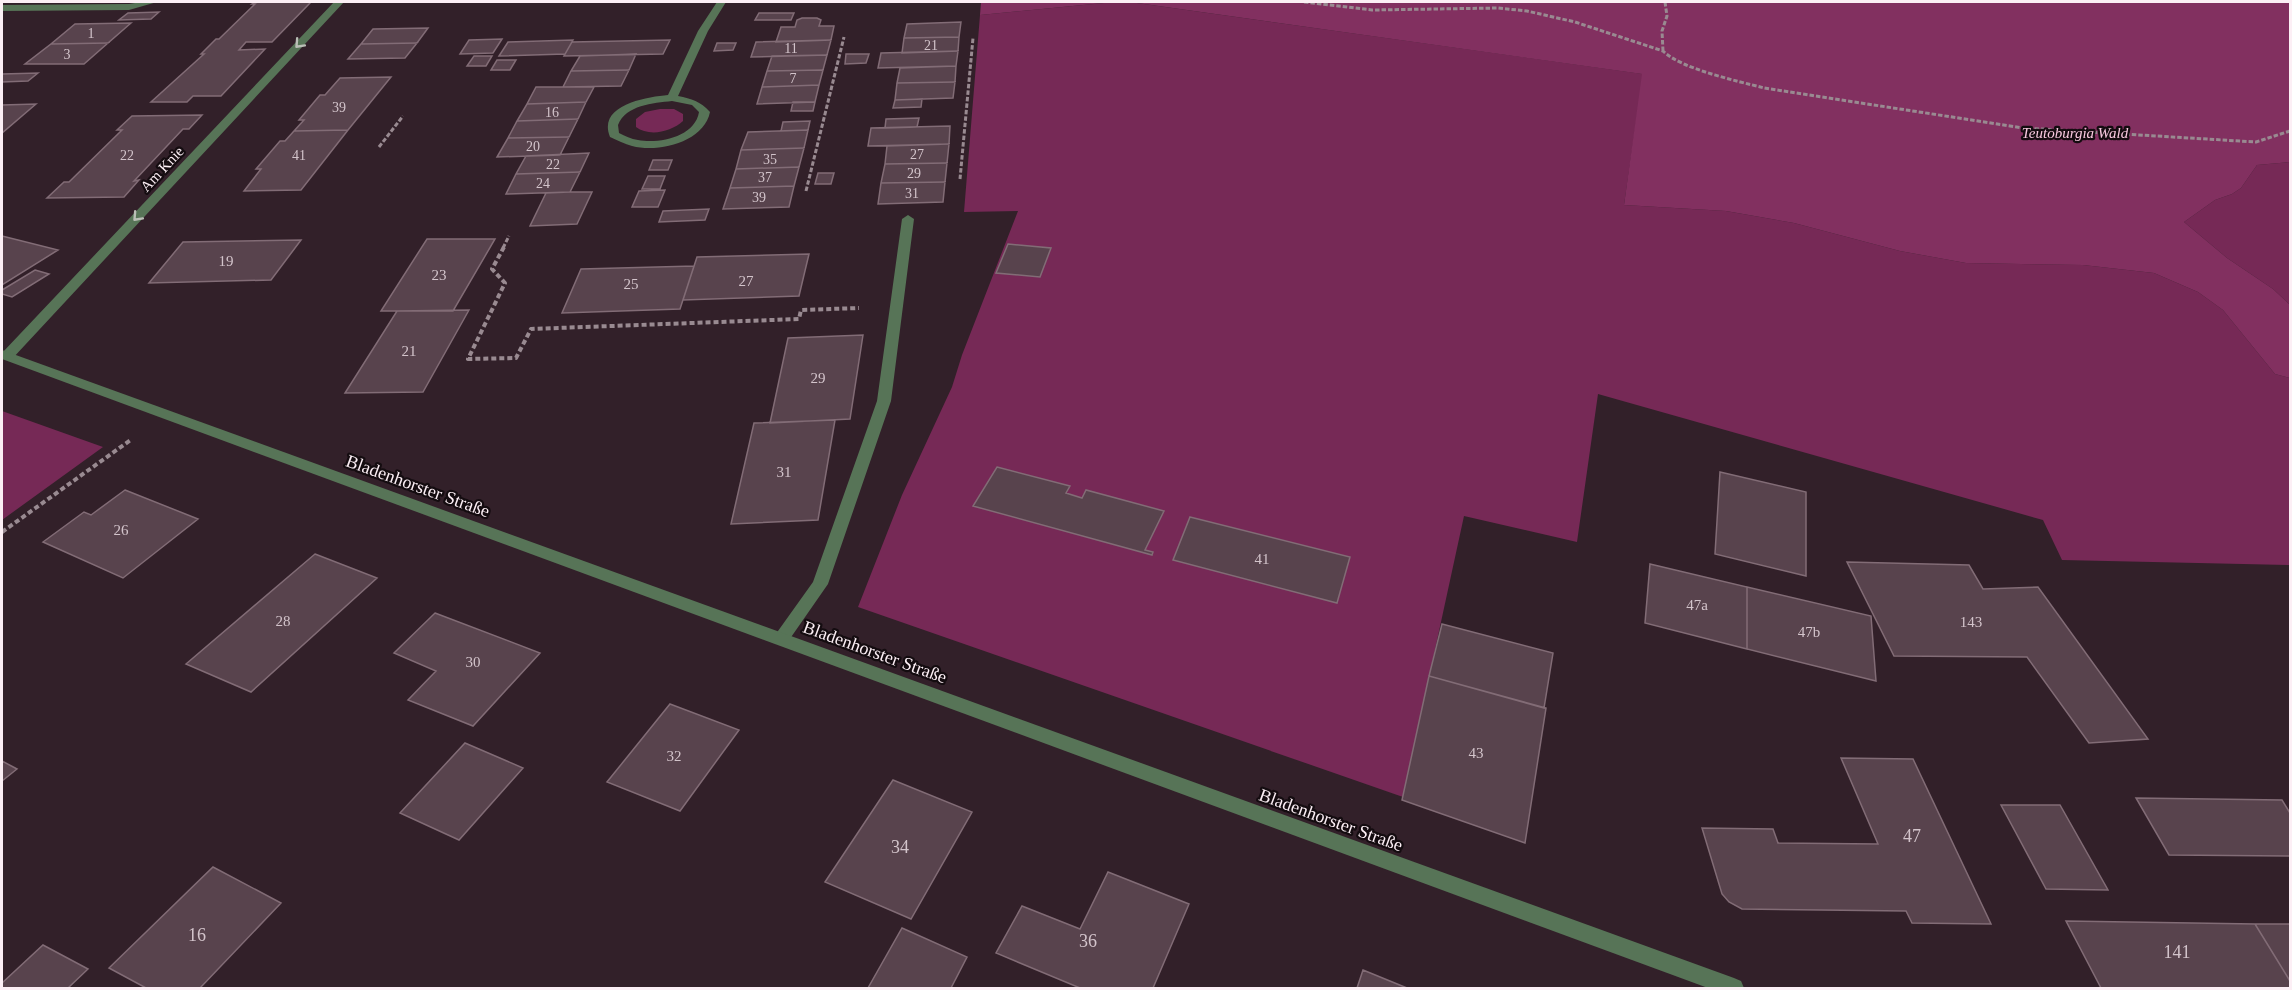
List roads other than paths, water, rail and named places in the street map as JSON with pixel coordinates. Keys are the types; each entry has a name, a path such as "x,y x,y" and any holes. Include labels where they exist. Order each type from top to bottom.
{"street":[{"path":"2,8 129,7 152,2"},
{"name":"Am Knie","path":"4,355 339,2"},
{"path":"672,98 703,31 721,2"},
{"path":"2,18 15,8"},
{"path":"672,98 695,102 706,112 706,119 692,134 671,142 647,145 633,144 614,135 612,128 620,114 644,102 672,98"},
{"path":"782,638 820,584 884,401 908,219"},
{"name":"Bladenhorster Straße","path":"4,355 165,416 782,638 1734,988"}],"park label":[{"name":"Teutoburgia Wald","path":"2075,133"}]}
